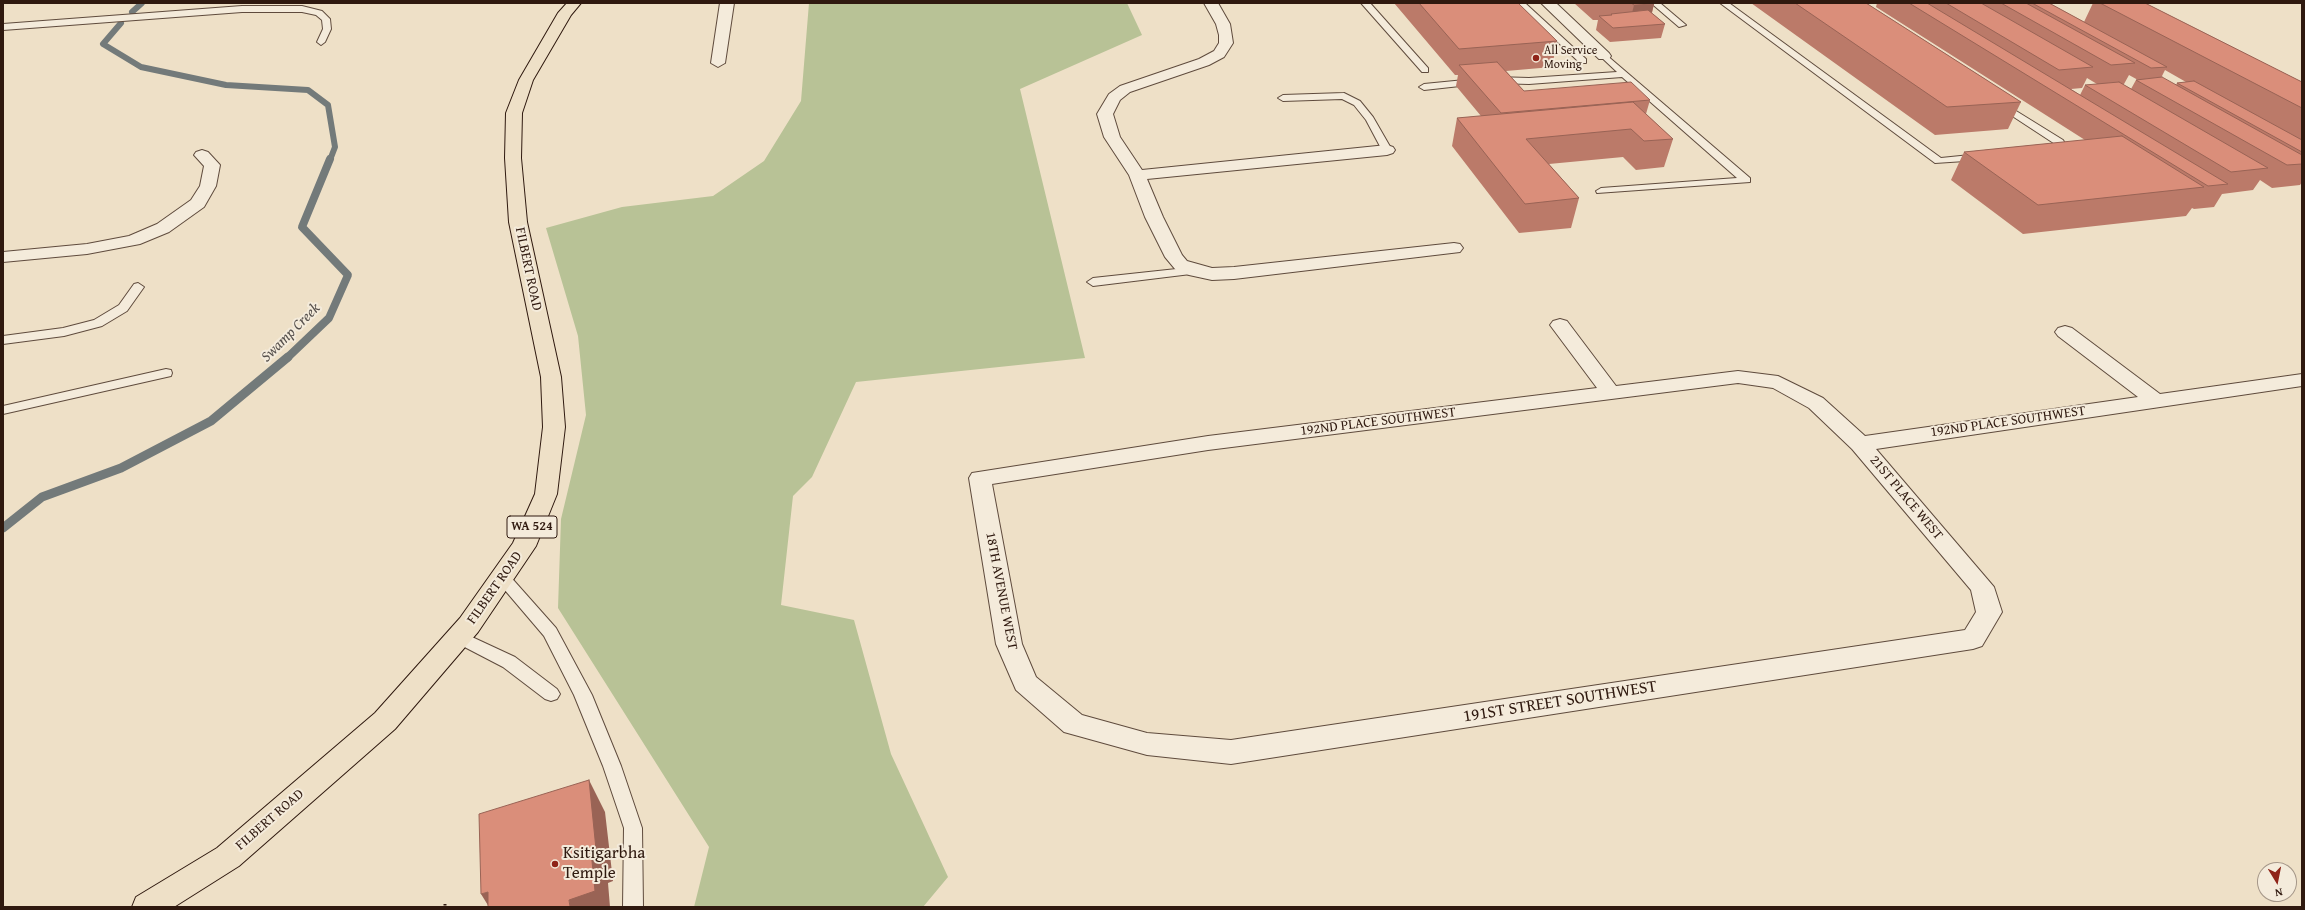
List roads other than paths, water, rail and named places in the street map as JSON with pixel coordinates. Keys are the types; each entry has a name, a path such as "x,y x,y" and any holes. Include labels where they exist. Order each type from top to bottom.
{"main road":[{"name":"FILBERT ROAD","path":"147,907 228,857 386,721 486,604 524,546 546,494 554,427 551,377 518,222 513,158 514,113 526,80 564,13 574,3"}],"street":[{"path":"718,63 728,3"},
{"path":"1210,3 1223,24 1226,35 1226,43 1219,54 1204,62 1125,89 1114,97 1108,105 1105,114 1108,130 1137,175 1154,217 1174,257 1181,265 1195,271 1212,274 1234,273 1454,248"},
{"path":"1548,3 1604,56"},
{"path":"1137,175 1387,150"},
{"path":"3,257 95,248 134,240 163,228 198,203 208,186 212,165 202,156"},
{"path":"1560,325 1611,393"},
{"path":"2065,332 2155,400"},
{"name":"192ND PLACE SOUTHWEST","path":"980,478 1208,443 1611,393 1738,378 1778,382"},
{"name":"192ND PLACE SOUTHWEST","path":"1860,444 2155,400 2302,380"},
{"name":"21ST PLACE WEST","path":"1778,382 1816,404 1860,444 1982,587 1989,612 1973,639"},
{"name":"18TH AVENUE WEST","path":"980,478 1009,644 1025,683 1074,724 1147,744"},
{"name":"191ST STREET SOUTHWEST","path":"1147,744 1231,752 1973,639"}],"lane":[{"path":"1365,3 1425,70"},
{"path":"1520,3 1583,61"},
{"path":"1655,3 1682,25"},
{"path":"1724,3 1939,161 1993,156"},
{"path":"3,27 242,9 302,9 319,13 326,19 326,29 321,42"},
{"path":"1601,191 1746,180 1604,56"},
{"path":"1424,87 1501,79 1529,81 1625,74"},
{"path":"1283,98 1344,96 1357,103 1370,119 1387,150"},
{"path":"1993,100 2059,142 2063,149 2040,151"},
{"path":"1093,282 1195,271"},
{"path":"3,340 64,332 98,323 123,308 138,287"},
{"path":"3,410 166,373"},
{"path":"503,578 550,632 583,695 612,766 633,828 633,907"},
{"path":"459,637 509,662 551,694"}],"waterway":[{"name":"Swamp Creek","path":"132,12 142,3"},
{"name":"Swamp Creek","path":"121,23 103,44 141,67 226,85 308,90 328,105 335,147 330,160"},
{"name":"Swamp Creek","path":"287,358 329,318 348,275 302,227 330,159"},
{"name":"Swamp Creek","path":"3,528 42,497 121,468 211,421 288,357"}],"place":[{"name":"All Service Moving","path":"1536,58"},
{"name":"Ksitigarbha Temple","path":"555,864"}]}
